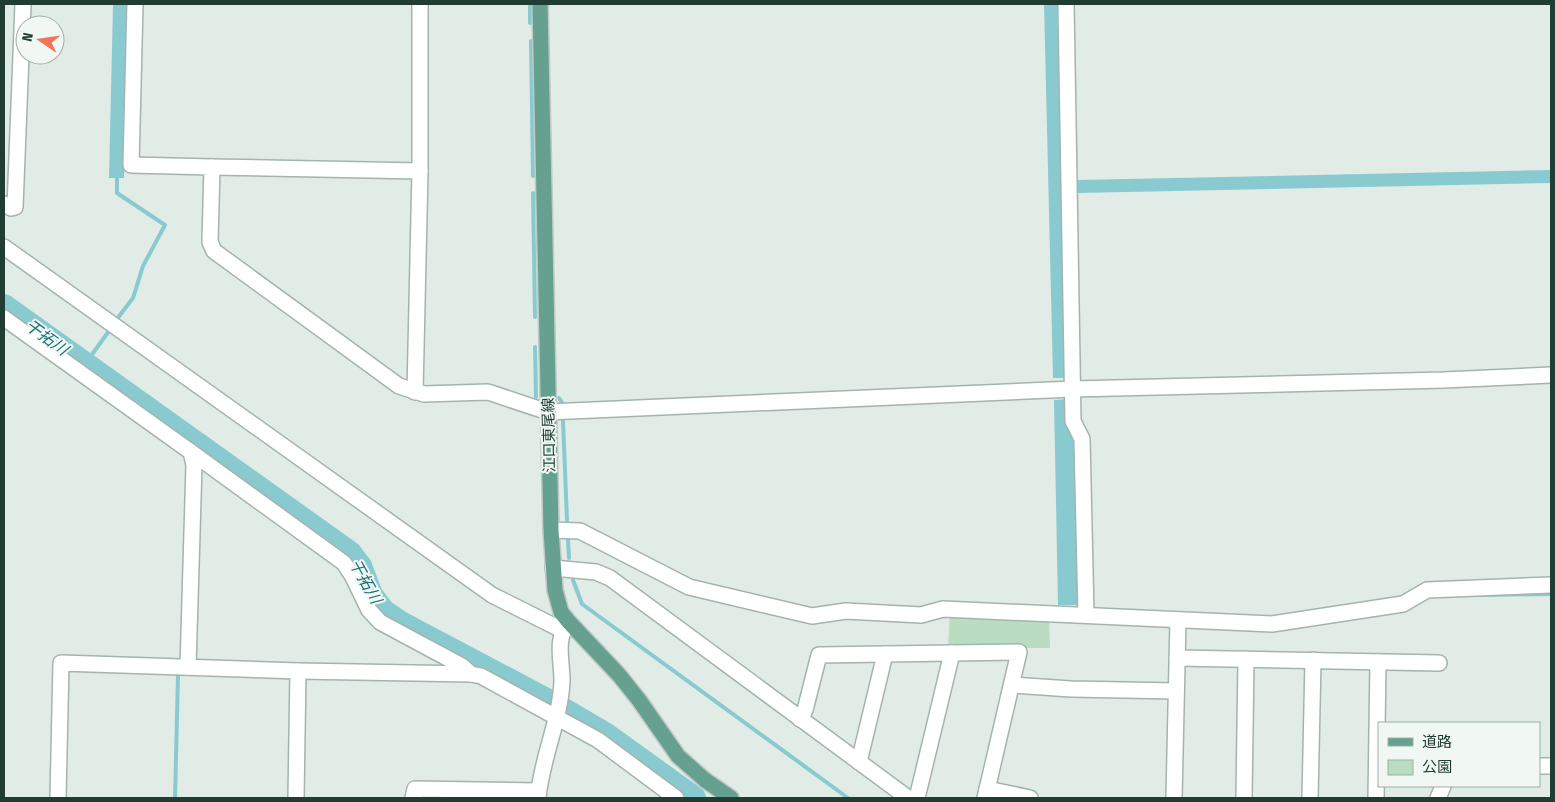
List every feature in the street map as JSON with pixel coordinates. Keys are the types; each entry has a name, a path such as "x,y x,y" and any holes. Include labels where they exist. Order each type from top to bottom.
{"main road":[{"name":"江口東尾線","path":"540,4 548,412 554,590 566,626 624,681 678,756 705,780 731,798"}],"street":[{"path":"4,204 10,208 15,206 23,4"},
{"path":"134,4 131,165 420,171"},
{"path":"415,392 420,171 420,4"},
{"path":"1066,4 1073,421 1082,439 1086,615"},
{"path":"212,167 210,242 214,251 399,386 424,394 488,392 548,412 1073,388 1444,380 1551,375"},
{"path":"4,247 492,595 566,626 560,644 562,682 560,698 538,795 415,788 413,798"},
{"path":"4,318 344,563 369,610 380,622 462,666 471,674"},
{"path":"188,667 194,465 191,452"},
{"path":"551,530 580,531 689,587 812,616 846,611 921,614 943,609 1272,624 1403,604 1427,590 1551,585"},
{"path":"553,568 596,572 610,578 908,798"},
{"path":"1174,798 1178,620"},
{"path":"800,719 805,710 819,655 1019,652 986,794 1030,798"},
{"path":"917,798 952,653"},
{"path":"859,762 885,654"},
{"path":"1177,658 1439,663"},
{"path":"1244,798 1246,659"},
{"path":"1310,798 1313,660"},
{"path":"1376,798 1378,662"},
{"path":"58,798 61,663 298,671 471,674 481,676 598,740 676,798"},
{"path":"296,798 298,671"},
{"path":"1012,685 1071,689 1176,691"}],"green space":[{"path":"950,612 1049,618 1050,648 948,648"}],"water":[{"path":"113,4 128,4 124,178 109,178"},
{"path":"1044,4 1057,4 1068,378 1053,378"},
{"path":"1551,170 1551,183 1078,193 1078,180"},
{"path":"1068,399 1069,428 1074,445 1078,605 1058,605 1054,400"}],"waterway":[{"path":"530,4 530,23"},
{"path":"531,41 533,176"},
{"path":"117,173 117,193 165,225 143,266 133,298 117,319"},
{"path":"533,193 535,317"},
{"name":"干拓川","path":"4,306 350,553 360,566 371,595 383,611 399,622 554,704 605,734 694,798"},
{"path":"85,364 109,331"},
{"path":"535,347 536,397"},
{"path":"559,398 563,404"},
{"path":"563,421 567,520"},
{"path":"568,540 569,558"},
{"path":"573,580 582,604 848,798"},
{"path":"1480,595 1551,594"},
{"path":"175,798 178,675"}]}
